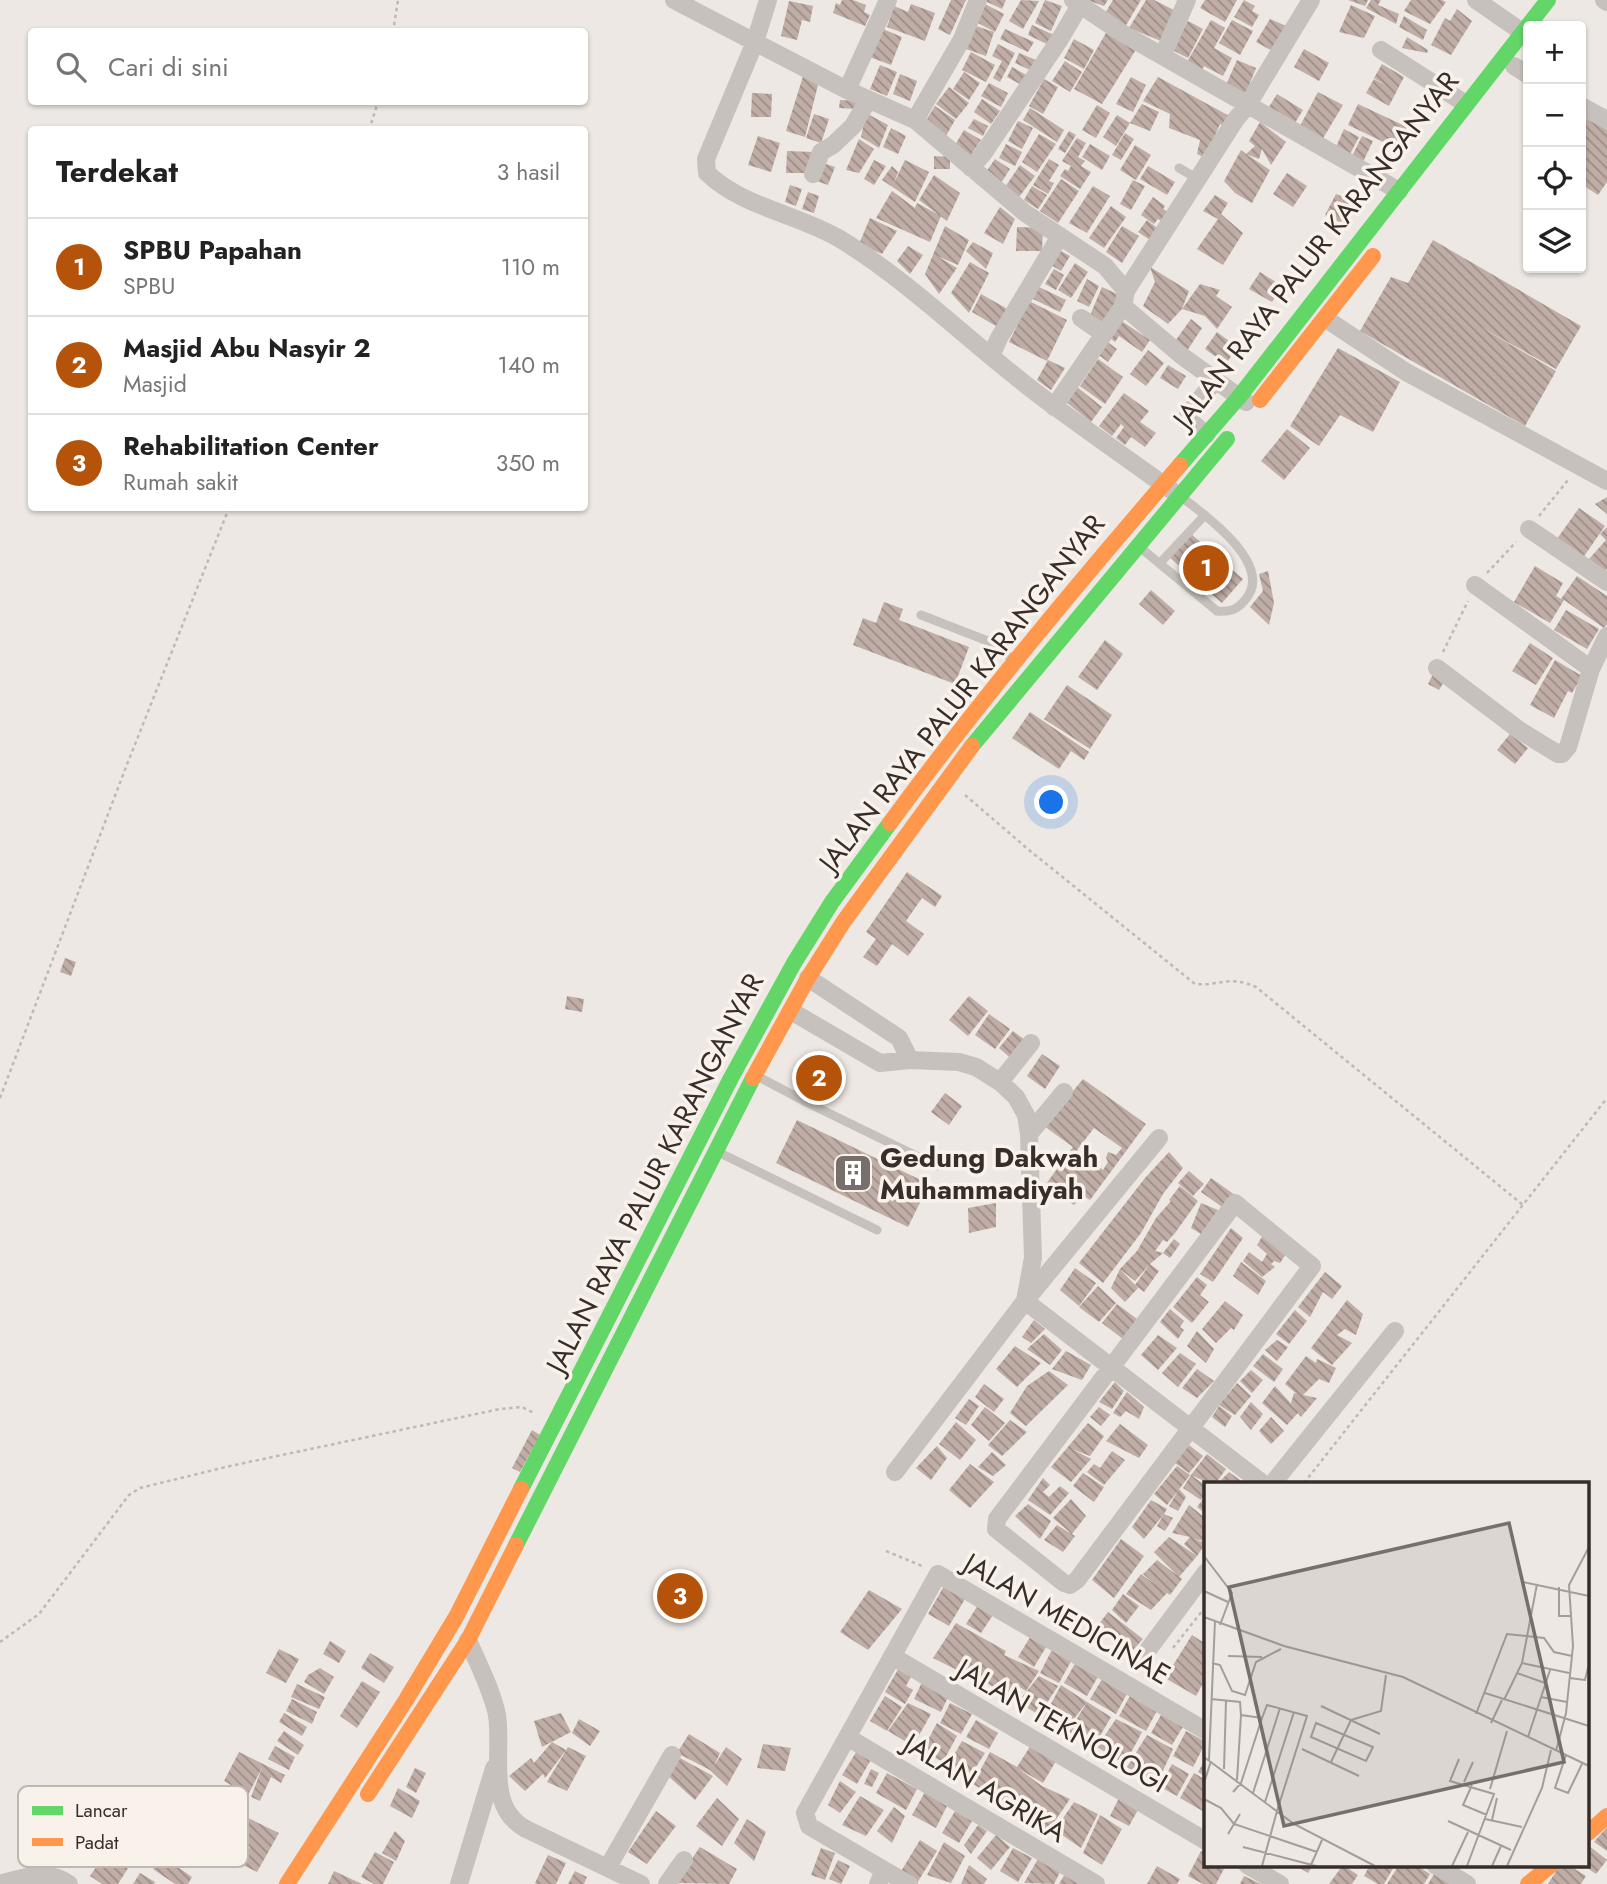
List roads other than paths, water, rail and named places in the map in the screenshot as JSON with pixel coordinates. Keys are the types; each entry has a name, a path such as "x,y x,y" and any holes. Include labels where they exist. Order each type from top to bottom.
{"main road":[{"name":"JALAN RAYA PALUR KARANGANYAR","path":"1538,21 1555,4"},
{"name":"JALAN RAYA PALUR KARANGANYAR","path":"1549,21 1555,4"},
{"name":"JALAN RAYA PALUR KARANGANYAR","path":"287,1884 407,1700 456,1617 691,1155 794,963 832,902 1010,657 1239,397 1465,104 1523,36"},
{"name":"JALAN RAYA PALUR KARANGANYAR","path":"1437,170 1521,71"},
{"name":"JALAN RAYA PALUR KARANGANYAR","path":"362,1805 468,1640 755,1075 808,978 844,920 947,779 1326,319 1382,244"},
{"path":"1590,1831 1607,1816"},
{"path":"1528,1884 1549,1867"}],"street":[{"path":"674,0 846,90 915,120 1025,213 1105,266 1125,299 1182,356 1239,397 1246,417"},
{"path":"768,0 755,42 706,159 707,173 738,194 770,210 840,239 885,271 1054,407 1179,496"},
{"path":"846,90 888,0"},
{"path":"915,120 962,39 978,0"},
{"path":"1163,55 1187,0"},
{"path":"1054,407 1104,334 1311,0"},
{"path":"1476,0 1523,33"},
{"path":"971,168 1060,39 1077,3 1110,26 1247,106 1399,191"},
{"path":"1381,50 1465,104"},
{"path":"813,174 821,152 833,145 853,126 868,100"},
{"path":"1586,109 1607,120"},
{"path":"991,356 1060,236"},
{"path":"1081,318 1104,334"},
{"path":"1326,319 1406,372 1607,481"},
{"path":"1206,435 1188,419 1188,415 1215,380"},
{"path":"1529,529 1607,582"},
{"path":"1475,585 1591,669"},
{"path":"1437,668 1518,730 1562,754 1568,747 1591,669 1607,636"},
{"path":"808,978 893,1035 910,1060"},
{"path":"790,1011 876,1060 968,1064 1000,1082 1016,1097 1026,1115 1029,1133 1033,1258 1025,1301"},
{"path":"1000,1082 1031,1043"},
{"path":"1029,1133 1064,1092"},
{"path":"895,1472 1025,1301 1159,1138"},
{"path":"1235,1203 1312,1266 1074,1584 1065,1583 996,1529 995,1523 1111,1369 1235,1203"},
{"path":"1025,1301 1261,1482"},
{"path":"1274,1482 1395,1331"},
{"name":"JALAN MEDICINAE","path":"892,1656 938,1574 1204,1730"},
{"path":"1142,1658 1204,1575"},
{"path":"468,1640 497,1716 499,1783 503,1804 514,1821 641,1884"},
{"path":"892,1656 808,1806 806,1820 809,1826 881,1877 909,1884"},
{"name":"JALAN TEKNOLOGI","path":"892,1656 1204,1840"},
{"name":"JALAN AGRIKA","path":"847,1737 1096,1884"},
{"path":"459,1884 499,1751"},
{"path":"608,1867 672,1755"},
{"path":"667,1884 684,1860"},
{"path":"1250,1867 1280,1884"},
{"path":"1437,1867 1467,1884"},
{"path":"0,1884 41,1875 60,1877 69,1884"}],"lane":[{"path":"1179,168 1198,179"},
{"path":"1123,531 1217,611 1230,612 1241,606 1252,593 1254,580 1236,543 1179,496"},
{"path":"1160,563 1205,515"},
{"path":"921,615 996,645 1010,657"},
{"path":"755,1075 937,1166"},
{"path":"716,1150 877,1230"}],"place":[{"name":"SPBU Papahan","path":"1206,568"},
{"name":"Masjid Abu Nasyir 2","path":"819,1078"},
{"name":"Gedung Dakwah Muhammadiyah","path":"853,1173"},
{"name":"Rehabilitation Center","path":"680,1596"}]}
